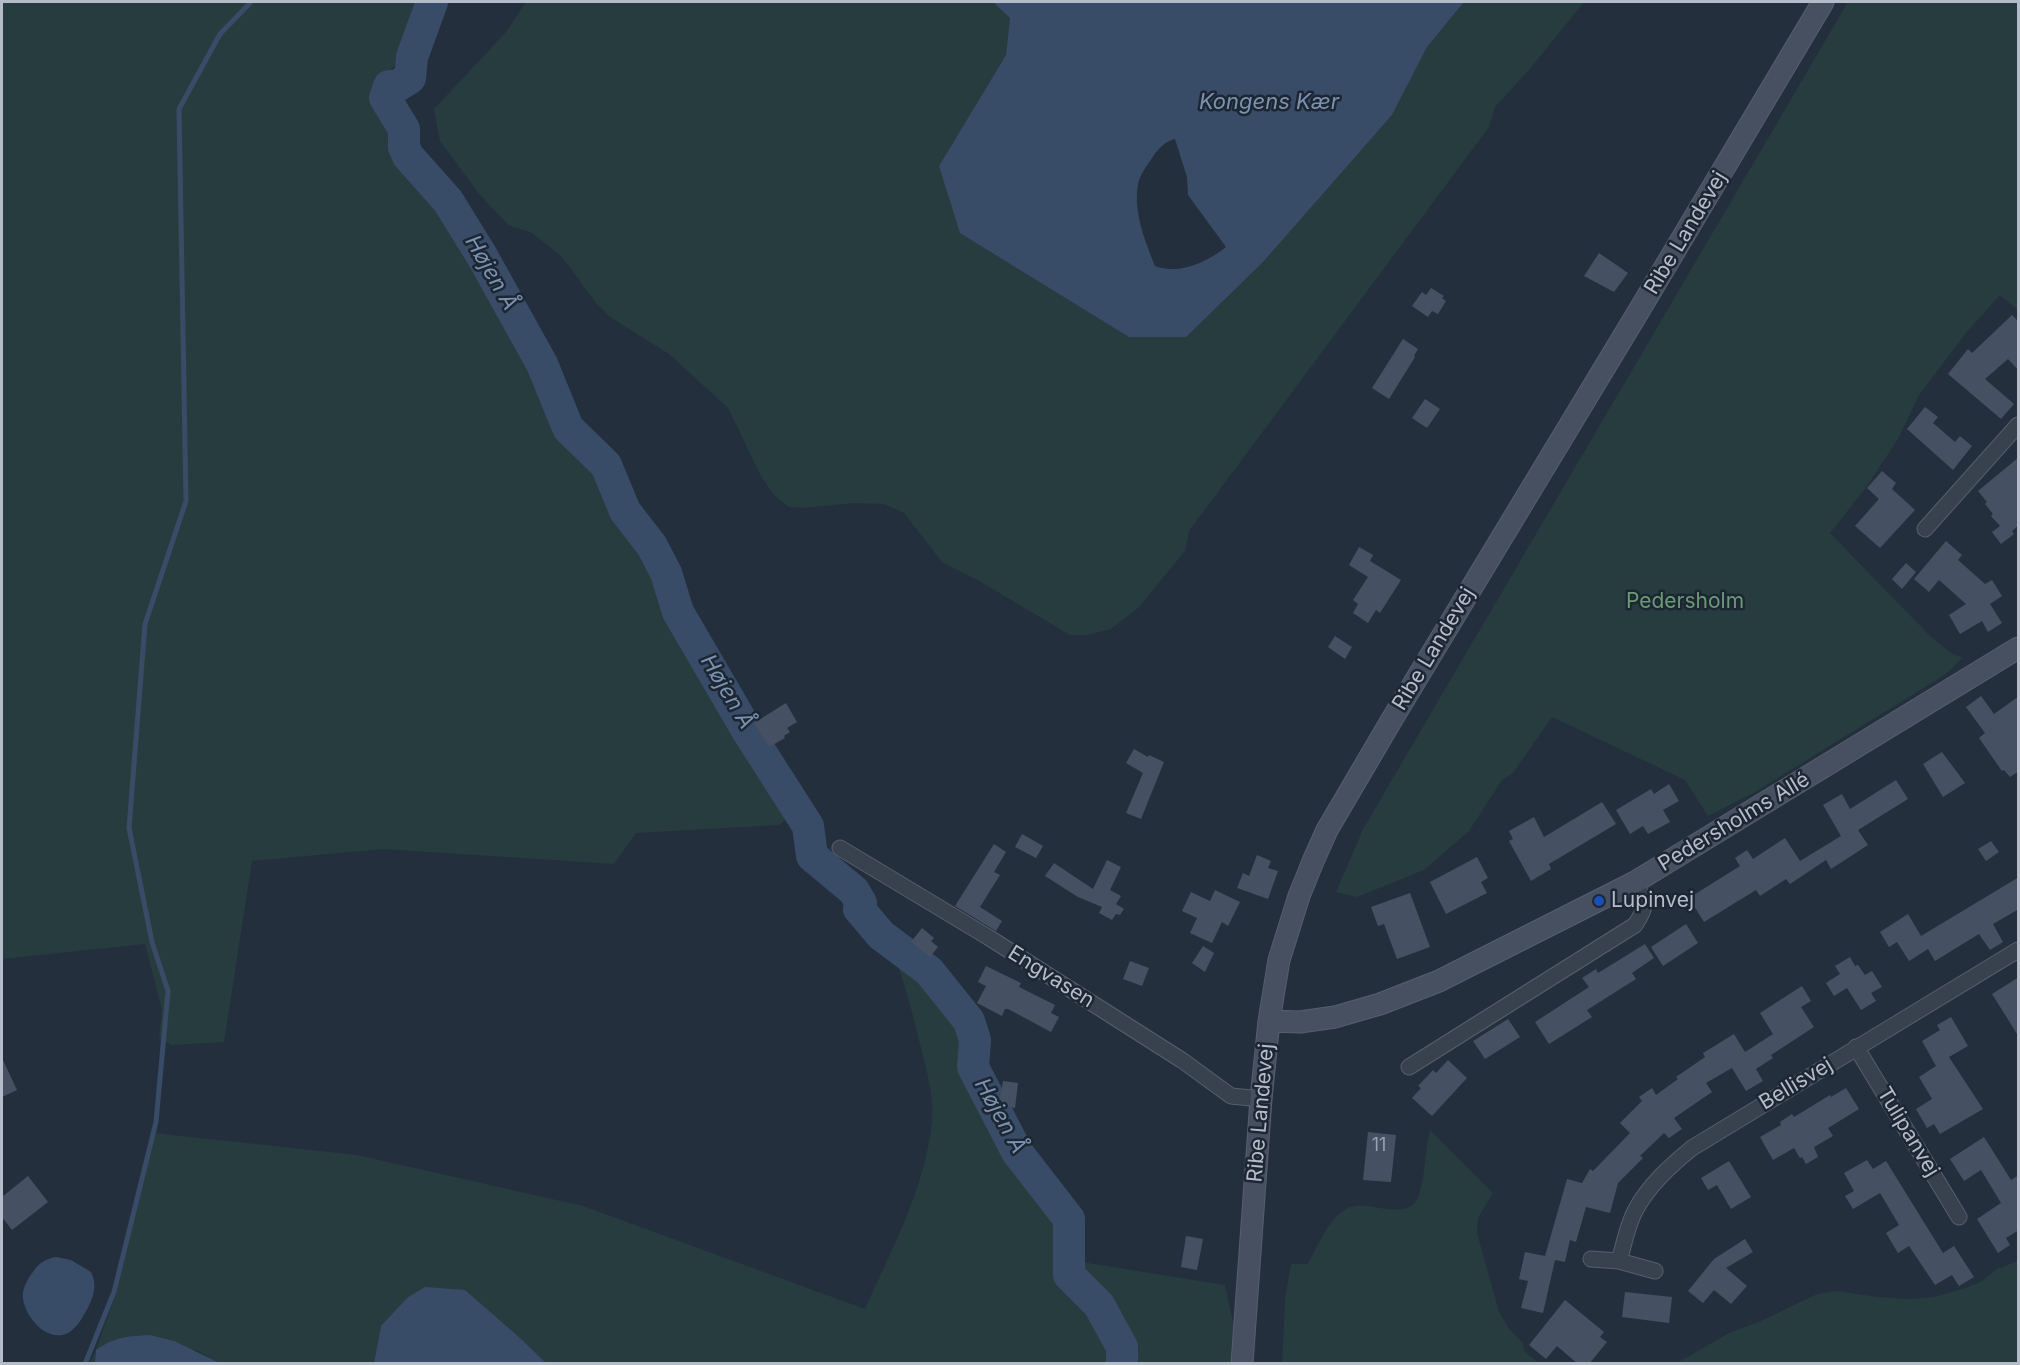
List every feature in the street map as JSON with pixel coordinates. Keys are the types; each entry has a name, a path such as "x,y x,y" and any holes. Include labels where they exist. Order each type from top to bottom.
{"main road":[{"name":"Ribe Landevej","path":"1242,1364 1261,1099 1269,1021 1279,960 1299,896 1327,830 1823,2"},
{"name":"Pedersholms Allé","path":"1269,1021 1300,1022 1335,1017 1380,1004 1439,981 1635,882 2019,648"}],"street":[{"path":"1925,529 2019,425"},
{"name":"Engvasen","path":"840,848 988,937 1183,1061 1231,1096 1261,1099"},
{"path":"1409,1067 1635,925 1643,912 1645,900 1635,882"},
{"name":"Bellisvej","path":"1619,1261 1634,1212 1651,1187 1669,1167 1692,1148 2019,950"},
{"name":"Tulipanvej","path":"1856,1047 1959,1217"},
{"path":"1591,1259 1619,1261 1655,1271"}],"green space":[{"path":"2,2 416,2 394,67 382,77 380,100 404,129 404,147 408,156 448,201 482,256 542,364 568,428 606,465 625,511 652,546 665,573 678,612 748,732 797,809 779,825 636,833 614,864 383,849 252,861 224,1042 172,1045 159,1038 162,1010 145,944 2,959"},
{"path":"526,2 993,2 1010,18 1006,55 939,166 1129,337 1264,261 1392,115 1427,47 1464,2 1584,2 1529,70 1495,107 1489,127 1189,531 1185,551 1138,608 1111,629 1087,635 1070,635 981,582 942,562 904,513 884,504 854,503 805,508 789,507 773,494 761,476 728,408 669,354 610,317 596,303 562,257 532,233 508,225 480,195 440,141 434,109 506,32"},
{"name":"Pedersholm","path":"1848,2 2018,2 2018,310 2000,295 1966,333 1919,395 1898,439 1865,489 1830,533 1931,637 1951,653 1963,658 1943,676 1755,792 1708,816 1685,780 1552,717 1513,773 1502,780 1469,831 1424,870 1357,897 1336,892 1363,829"},
{"path":"895,956 939,974 966,1004 988,1083 998,1104 1036,1170 1073,1216 1075,1261 1225,1285 1234,1327 1231,1363 546,1363 493,1315 381,1326 374,1363 220,1363 196,1350 96,1350 116,1294 154,1133 357,1155 583,1206 865,1309 915,1193 929,1145 932,1120 931,1091 927,1072"},
{"path":"1430,1130 1493,1193 1478,1218 1477,1233 1499,1312 1508,1327 1523,1343 1524,1351 1538,1363 1282,1363 1285,1299 1291,1264 1308,1264 1329,1225 1348,1208 1365,1206 1401,1209 1415,1202 1423,1179"},
{"path":"2018,1261 2018,1363 1677,1363 1729,1333 1761,1321 1817,1294 1836,1291 1909,1299 1934,1297 1966,1288 1982,1281 1997,1269"},
{"path":"96,1350 95,1363 89,1364"}],"water":[{"name":"Kongens Kær","path":"993,2 1464,2 1427,47 1392,115 1264,261 1186,337 1129,337 960,233 939,166 1006,55 1010,18","holes":["1175,139 1187,177 1188,195 1226,247 1192,266 1173,269 1155,266 1139,216 1137,205 1139,180 1158,150"]},
{"path":"56,1257 71,1260 91,1272 94,1282 93,1297 81,1320 71,1331 60,1335 51,1334 36,1325 23,1301 24,1287 31,1274 45,1260"},
{"path":"425,1287 465,1290 546,1363 374,1363 381,1326 407,1298"},
{"path":"150,1335 174,1341 220,1363 95,1363 96,1350 109,1342"}],"building":[{"path":"1599,253 1628,273 1614,292 1584,276"},
{"path":"1431,288 1444,296 1442,298 1446,301 1438,314 1432,311 1428,317 1412,306 1422,292 1426,295"},
{"path":"2012,315 2019,322 2019,371 2008,359 1985,379 2014,404 2001,419 1948,374 1968,349 1972,353"},
{"path":"1403,339 1418,349 1389,399 1372,388"},
{"path":"1425,399 1440,409 1427,428 1412,418"},
{"path":"1925,407 1938,417 1933,423 1955,442 1960,436 1972,446 1953,470 1907,429"},
{"path":"2019,457 2019,525 2012,531 2014,534 2001,544 1992,532 2000,526 1991,516 1993,514 1985,504 1987,502 1978,491"},
{"path":"1882,471 1896,483 1892,489 1915,510 1880,548 1855,526 1879,499 1867,488"},
{"path":"1946,541 1962,555 1958,560 1985,584 1992,580 2002,596 1990,604 2002,623 1988,632 1982,621 1960,634 1949,615 1966,604 1939,580 1929,592 1914,579"},
{"path":"1359,547 1373,555 1370,561 1401,580 1380,613 1376,610 1368,623 1353,613 1358,604 1353,600 1368,577 1349,565"},
{"path":"1906,563 1916,572 1902,589 1892,579"},
{"path":"1335,636 1352,647 1345,659 1328,647"},
{"path":"1981,696 1994,714 2019,696 2019,771 2010,777 2004,770 2002,771 1979,738 1985,733 1966,707"},
{"path":"786,703 797,722 787,728 790,732 784,736 785,738 769,747 754,723"},
{"path":"1134,749 1164,762 1141,819 1126,813 1143,773 1126,763"},
{"path":"1942,752 1965,783 1943,797 1923,764"},
{"path":"1896,780 1908,799 1858,830 1868,845 1831,869 1826,860 1790,884 1786,879 1760,896 1756,890 1704,922 1689,898 1740,866 1735,858 1747,850 1753,859 1785,838 1800,861 1841,836 1823,805 1842,794 1850,809"},
{"path":"1669,784 1679,801 1663,810 1670,822 1648,834 1643,826 1630,834 1616,810 1651,789 1654,794"},
{"path":"1602,802 1616,824 1549,864 1551,869 1531,881 1509,841 1513,839 1509,831 1534,817 1544,837"},
{"path":"1022,834 1043,846 1036,858 1015,847"},
{"path":"1991,841 1999,852 1986,861 1978,849"},
{"path":"994,844 1006,852 994,872 1000,875 980,907 1002,921 996,931 955,906"},
{"path":"1257,855 1271,861 1268,868 1278,871 1268,899 1237,888 1243,873 1249,876"},
{"path":"1477,857 1488,878 1481,882 1487,893 1446,914 1430,882"},
{"path":"1107,860 1121,867 1110,890 1121,896 1116,904 1124,909 1112,920 1099,913 1102,907 1078,897 1045,876 1054,863 1093,889"},
{"path":"2019,877 2019,909 1993,924 2003,942 1990,950 1979,934 1935,961 1928,949 1909,961 1897,942 1889,947 1880,932 1908,914 1921,936"},
{"path":"1215,890 1240,902 1228,926 1222,922 1212,943 1190,933 1197,918 1182,911 1191,892 1210,901"},
{"path":"1410,893 1430,947 1397,959 1384,924 1378,926 1371,907"},
{"path":"1686,924 1698,943 1663,966 1651,947"},
{"path":"922,928 934,938 931,941 938,947 930,957 911,942"},
{"path":"1645,944 1654,958 1632,973 1636,979 1587,1010 1592,1017 1549,1044 1535,1022 1589,987 1582,978 1596,969 1598,973"},
{"path":"1203,946 1214,953 1205,972 1192,963"},
{"path":"1850,957 1855,966 1858,965 1865,975 1872,971 1882,987 1871,993 1876,1001 1861,1010 1847,988 1834,996 1826,983 1840,974 1835,966"},
{"path":"1130,961 1149,968 1142,986 1123,979"},
{"path":"986,966 1021,983 1019,987 1055,1005 1051,1013 1059,1017 1051,1032 1008,1009 1005,1009 1002,1016 977,1003 986,986 978,982"},
{"path":"2019,977 2019,1037 1992,994"},
{"path":"1802,986 1811,1001 1801,1007 1814,1027 1771,1055 1773,1058 1756,1069 1763,1081 1746,1091 1732,1068 1706,1083 1712,1092 1674,1118 1682,1129 1669,1138 1664,1133 1640,1156 1643,1158 1618,1183 1610,1213 1586,1207 1576,1242 1570,1240 1565,1262 1555,1260 1543,1313 1521,1308 1528,1281 1519,1279 1525,1252 1545,1256 1567,1179 1582,1183 1590,1169 1593,1171 1630,1133 1620,1123 1642,1101 1639,1097 1652,1088 1656,1095 1678,1079 1676,1077 1705,1057 1703,1053 1734,1034 1745,1052 1773,1034 1760,1013"},
{"path":"1951,1017 1968,1046 1949,1057 1983,1109 1940,1134 1934,1124 1927,1128 1916,1109 1932,1099 1919,1077 1936,1066 1922,1041 1940,1030 1937,1025"},
{"path":"1508,1019 1520,1037 1485,1059 1473,1041"},
{"path":"2,1058 17,1090 2,1097"},
{"path":"1448,1060 1467,1078 1432,1116 1412,1098 1421,1088 1418,1086 1433,1070 1436,1073"},
{"path":"1003,1081 1018,1083 1015,1108 999,1105"},
{"path":"1846,1088 1859,1109 1828,1128 1833,1136 1814,1147 1818,1157 1806,1164 1794,1148 1773,1160 1760,1137 1781,1125 1780,1122 1792,1114 1794,1117"},
{"path":"1368,1132 1396,1135 1391,1182 1363,1180"},
{"path":"1984,1137 2011,1180 2019,1175 2019,1230 2006,1238 2010,1245 1998,1253 1977,1219 2001,1203 1981,1170 1964,1181 1950,1159"},
{"path":"1867,1160 1873,1169 1886,1161 1943,1253 1954,1246 1974,1277 1959,1286 1952,1275 1935,1285 1909,1246 1898,1253 1886,1233 1899,1225 1880,1193 1853,1209 1845,1196 1854,1191 1844,1173"},
{"path":"1729,1161 1751,1197 1731,1209 1717,1185 1708,1190 1701,1178"},
{"path":"28,1176 48,1202 12,1230 2,1217 2,1197"},
{"path":"1186,1236 1203,1239 1197,1270 1181,1267"},
{"path":"1745,1239 1753,1252 1726,1268 1747,1286 1731,1304 1714,1290 1703,1303 1688,1291 1714,1259"},
{"path":"1625,1292 1672,1297 1669,1323 1622,1317"},
{"path":"1565,1300 1604,1332 1600,1337 1607,1342 1589,1364 1578,1364 1557,1346 1546,1359 1529,1345"}],"waterway":[{"path":"85,1364 114,1292 156,1122 168,991 152,942 129,828 145,624 186,501 179,109 220,34 251,2"},
{"name":"Højen Å","path":"432,2 412,57 410,78 397,86 389,86 385,98 404,129 404,147 408,156 448,201 482,256 542,364 568,428 606,465 625,511 652,546 666,573 678,612 748,732 808,826 812,856 854,891 861,903 859,909 881,935 929,971 969,1021 975,1040 973,1067 1017,1152 1069,1219 1069,1275 1099,1305 1122,1347 1122,1364"}],"place":[{"name":"Lupinvej","path":"1599,901"}]}
